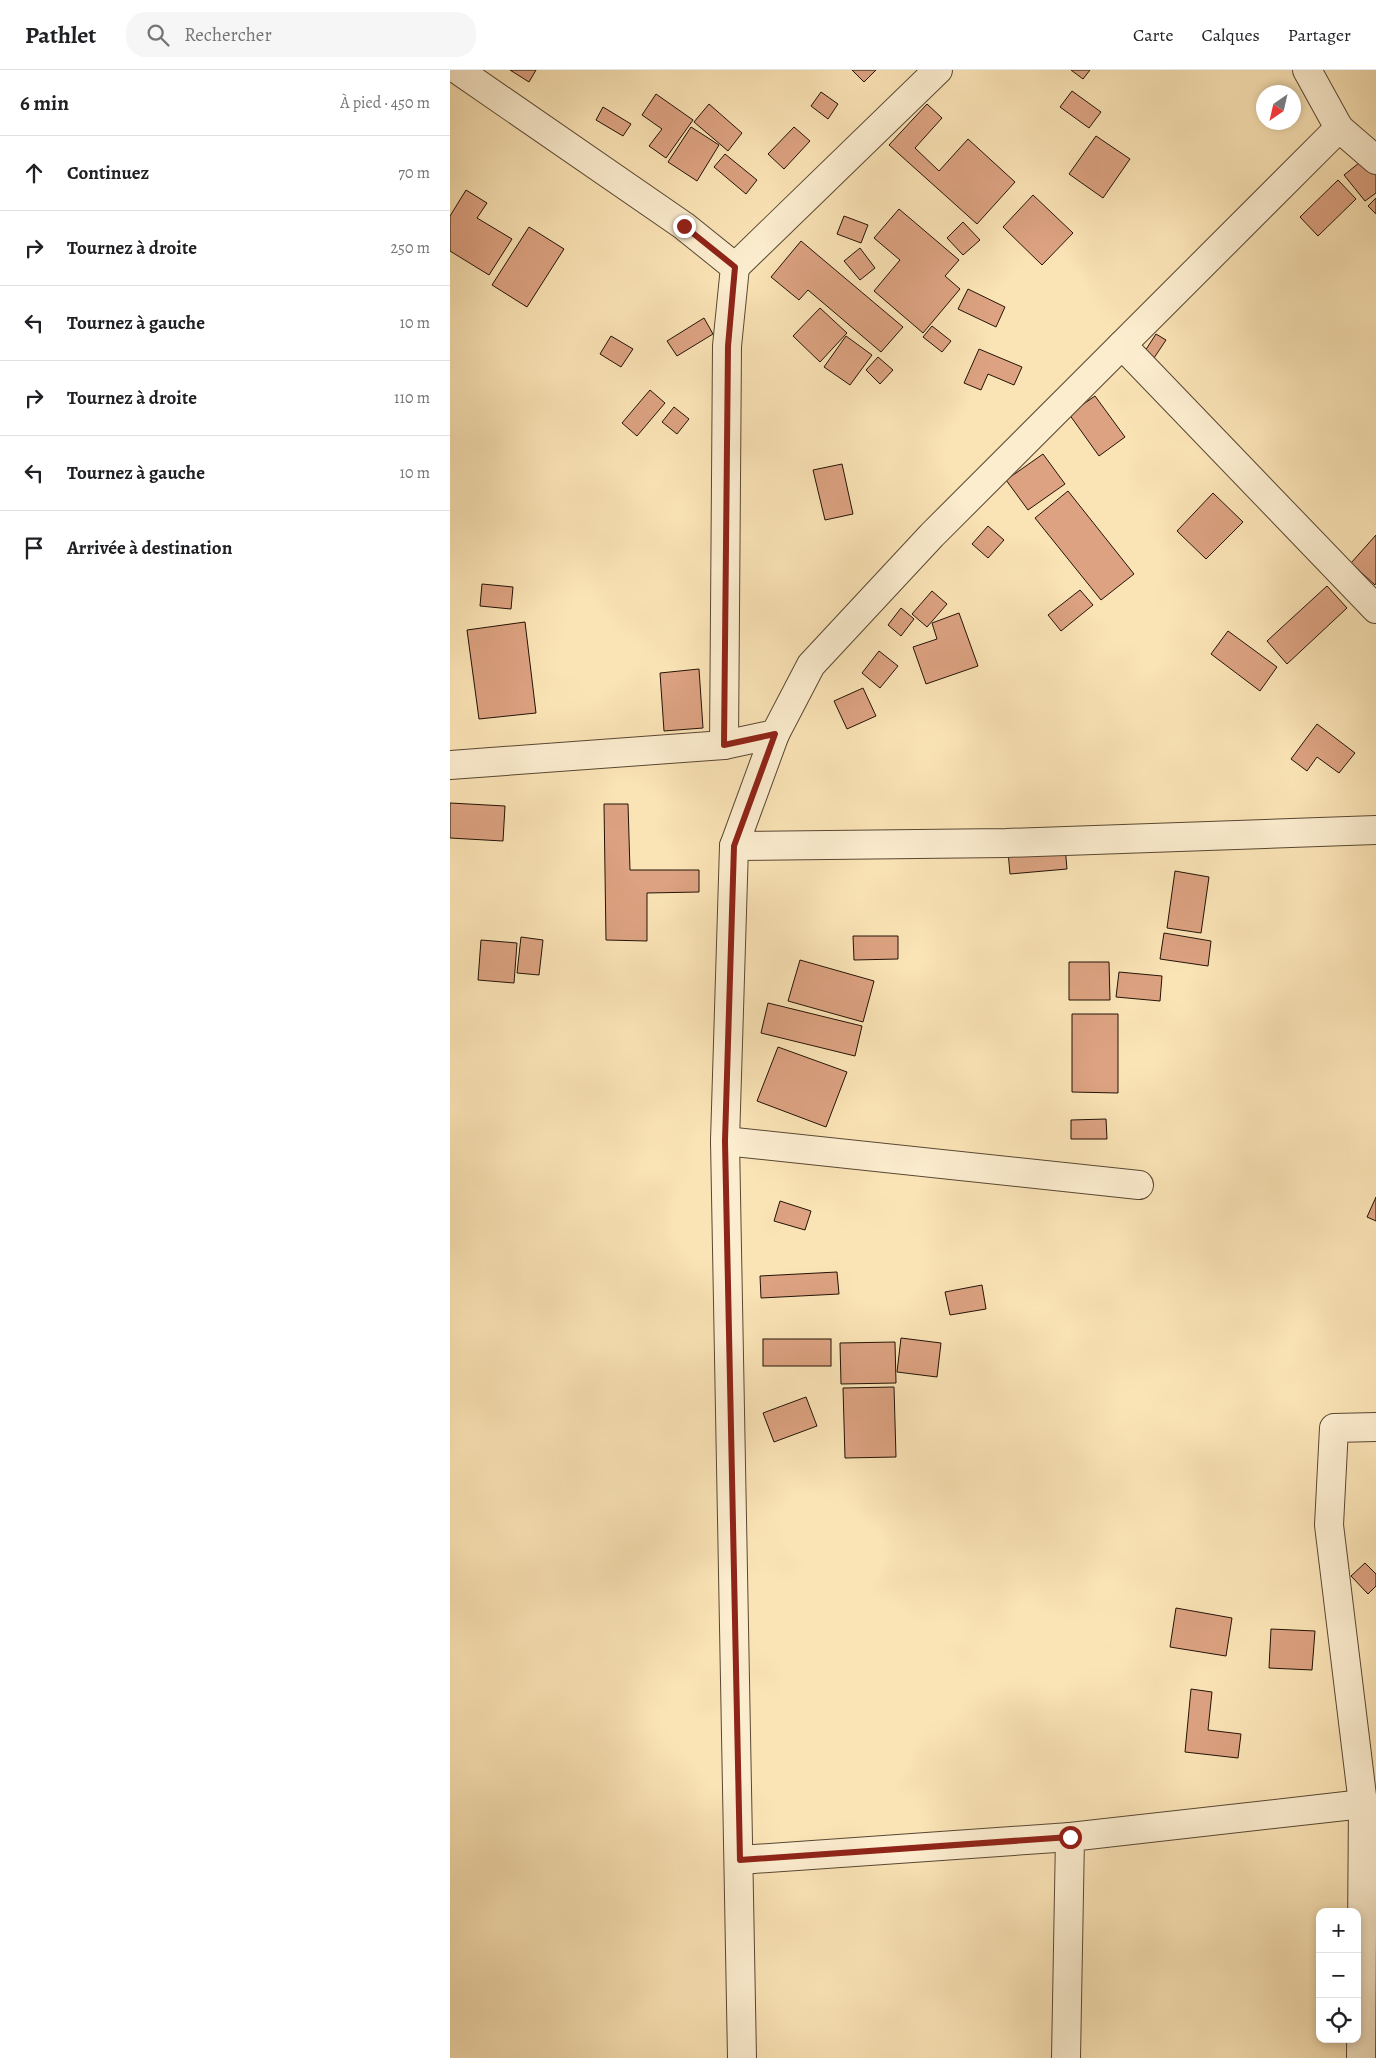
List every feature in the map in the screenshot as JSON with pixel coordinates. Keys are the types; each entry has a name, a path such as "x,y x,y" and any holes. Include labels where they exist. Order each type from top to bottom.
{"street":[{"path":"458,70 684,226 735,267"},
{"path":"724,745 728,346 735,267 938,70"},
{"path":"1307,70 1339,128 1376,160"},
{"path":"742,2058 740,1860 725,1141 734,846 775,734 812,665 932,535 1339,128"},
{"path":"1122,345 1376,609"},
{"path":"450,765 724,745 775,734"},
{"path":"734,846 1006,842 1376,830"},
{"path":"725,1141 1139,1186"},
{"path":"1361,2058 1363,1804 1328,1525 1334,1428 1376,1428"},
{"path":"740,1860 1070,1837 1363,1804"},
{"path":"1066,2058 1070,1837"}],"building":[{"path":"510,70 536,70 529,82"},
{"path":"852,70 876,70 864,82"},
{"path":"1071,70 1090,70 1083,79"},
{"path":"1072,91 1101,112 1089,128 1060,107"},
{"path":"821,92 838,104 828,119 811,106"},
{"path":"656,94 693,120 666,158 649,146 662,129 642,115"},
{"path":"709,104 742,133 728,151 694,122"},
{"path":"927,104 942,118 915,148 939,171 968,139 1015,182 977,224 889,145"},
{"path":"603,107 631,124 623,136 596,120"},
{"path":"691,127 719,145 697,181 668,162"},
{"path":"794,127 810,141 784,169 768,154"},
{"path":"1096,136 1130,159 1103,198 1069,174"},
{"path":"725,154 757,180 746,194 714,167"},
{"path":"1364,159 1376,174 1376,193 1365,201 1344,175"},
{"path":"1338,180 1356,199 1318,236 1300,217"},
{"path":"466,190 487,203 477,218 512,239 489,275 450,251 450,216"},
{"path":"1033,195 1073,233 1042,265 1003,227"},
{"path":"1376,198 1376,214 1368,206"},
{"path":"899,209 959,260 945,276 960,289 923,333 874,291 900,260 874,238"},
{"path":"844,216 868,225 861,243 837,234"},
{"path":"963,222 980,240 963,255 947,238"},
{"path":"529,227 564,249 527,307 492,285"},
{"path":"801,241 903,327 881,352 808,290 799,300 771,277"},
{"path":"860,248 875,268 860,280 844,261"},
{"path":"968,289 1005,307 996,327 958,309"},
{"path":"820,308 847,333 820,362 793,336"},
{"path":"704,318 713,334 677,356 667,341"},
{"path":"932,326 951,341 942,352 923,337"},
{"path":"1156,334 1166,340 1152,361 1143,354"},
{"path":"611,336 633,349 621,367 600,354"},
{"path":"846,336 872,355 850,385 824,367"},
{"path":"979,349 1022,367 1014,385 988,374 981,390 964,383"},
{"path":"878,357 893,370 880,384 866,370"},
{"path":"650,390 665,403 637,436 622,423"},
{"path":"1095,396 1125,437 1099,456 1069,414"},
{"path":"674,407 689,419 677,434 662,422"},
{"path":"1043,454 1065,484 1028,510 1006,480"},
{"path":"842,464 853,514 825,520 813,470"},
{"path":"1068,491 1134,574 1101,600 1035,518"},
{"path":"1213,493 1243,522 1206,559 1177,531"},
{"path":"988,526 1004,540 988,558 972,544"},
{"path":"1376,535 1376,583 1375,585 1351,563"},
{"path":"482,584 513,587 511,609 480,606"},
{"path":"1327,586 1347,608 1287,664 1267,641"},
{"path":"1080,590 1093,605 1061,631 1048,615"},
{"path":"932,591 947,604 927,627 912,614"},
{"path":"901,608 914,619 901,636 888,625"},
{"path":"959,613 978,666 926,684 913,647 937,639 932,623"},
{"path":"525,622 536,713 479,719 467,630"},
{"path":"1228,631 1277,667 1260,691 1211,654"},
{"path":"879,651 898,666 880,688 862,673"},
{"path":"699,669 703,728 664,731 660,673"},
{"path":"863,688 876,716 847,729 834,701"},
{"path":"1317,724 1355,753 1339,773 1317,757 1307,771 1291,759"},
{"path":"450,803 505,806 503,841 450,838"},
{"path":"604,804 628,804 630,870 699,870 699,892 647,893 647,941 606,940"},
{"path":"1064,835 1067,869 1010,874 1007,840"},
{"path":"1175,871 1209,877 1201,933 1167,928"},
{"path":"1164,933 1211,941 1208,966 1160,959"},
{"path":"853,936 898,936 898,959 854,960"},
{"path":"521,937 543,940 539,975 517,973"},
{"path":"481,940 517,943 514,983 478,980"},
{"path":"800,960 874,981 863,1022 788,1001"},
{"path":"1069,962 1109,962 1110,1000 1069,1000"},
{"path":"1119,972 1162,976 1160,1001 1116,997"},
{"path":"768,1003 862,1026 855,1056 761,1033"},
{"path":"1072,1014 1118,1014 1118,1093 1072,1092"},
{"path":"778,1047 847,1072 826,1127 757,1101"},
{"path":"1106,1119 1107,1139 1071,1139 1071,1120"},
{"path":"1376,1197 1376,1221 1367,1217"},
{"path":"780,1201 811,1211 805,1230 774,1221"},
{"path":"837,1272 839,1294 761,1298 760,1276"},
{"path":"982,1285 986,1309 950,1315 945,1292"},
{"path":"901,1338 941,1343 937,1377 897,1372"},
{"path":"763,1339 831,1339 831,1366 763,1366"},
{"path":"895,1342 896,1383 841,1384 840,1343"},
{"path":"894,1387 896,1457 845,1458 843,1388"},
{"path":"806,1397 817,1426 774,1442 763,1413"},
{"path":"1365,1563 1376,1574 1376,1586 1368,1594 1351,1576"},
{"path":"1176,1608 1232,1618 1226,1656 1170,1647"},
{"path":"1271,1629 1315,1631 1312,1670 1269,1668"},
{"path":"1191,1689 1212,1692 1208,1730 1241,1734 1238,1758 1185,1752"}],"route":[{"path":"684,226 735,267 728,346 724,745 775,734 734,846 725,1141 740,1860 1070,1837"}]}
